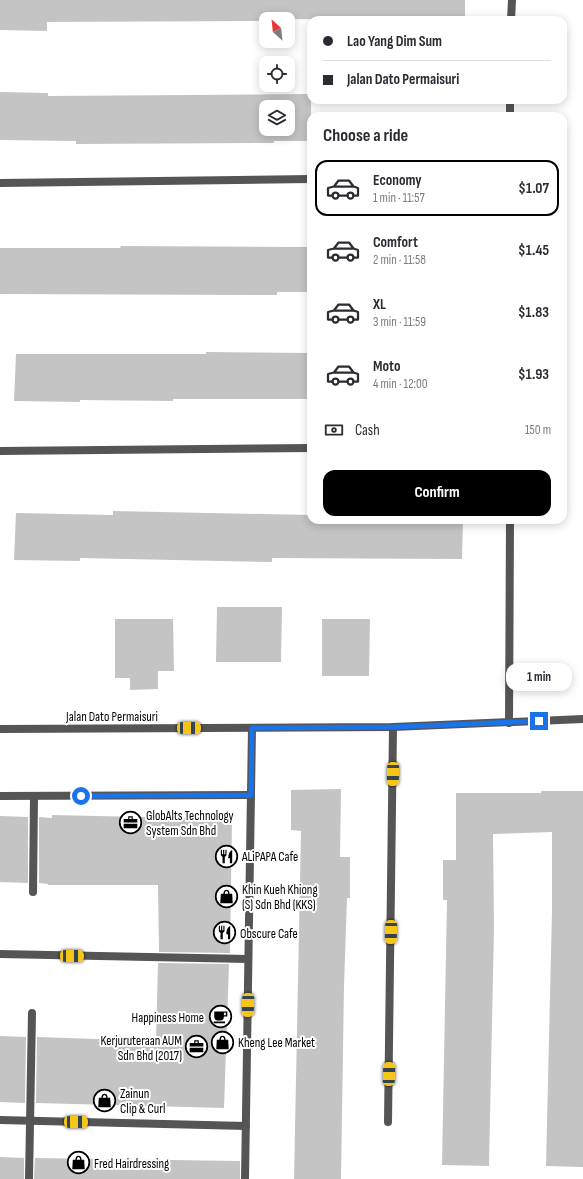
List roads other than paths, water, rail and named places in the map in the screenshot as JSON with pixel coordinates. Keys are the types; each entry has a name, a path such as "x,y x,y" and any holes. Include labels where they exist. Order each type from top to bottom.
{"street":[{"path":"511,16 512,0"},
{"path":"0,183 307,179"},
{"path":"0,451 307,448"},
{"path":"509,723 510,524"},
{"name":"Jalan Dato Permaisuri","path":"0,729 393,727 509,723 583,718"},
{"path":"388,1122 393,727"},
{"path":"245,1179 252,728"},
{"path":"0,796 251,795"},
{"path":"33,892 34,796"},
{"path":"0,954 248,959"},
{"path":"29,1179 32,1013"},
{"path":"0,1120 246,1126"}],"place":[{"name":"GlobAlts Technology System Sdn Bhd","path":"130,822"},
{"name":"ALiPAPA Cafe","path":"226,856"},
{"name":"Khin Kueh Khiong (S) Sdn Bhd (KKS)","path":"226,896"},
{"name":"Obscure Cafe","path":"224,933"},
{"name":"Happiness Home","path":"220,1017"},
{"name":"Kheng Lee Market","path":"222,1042"},
{"name":"Kerjuruteraan AUM Sdn Bhd (2017)","path":"197,1047"},
{"name":"Zainun Clip & Curl","path":"104,1100"},
{"name":"Fred Hairdressing","path":"78,1163"}]}
